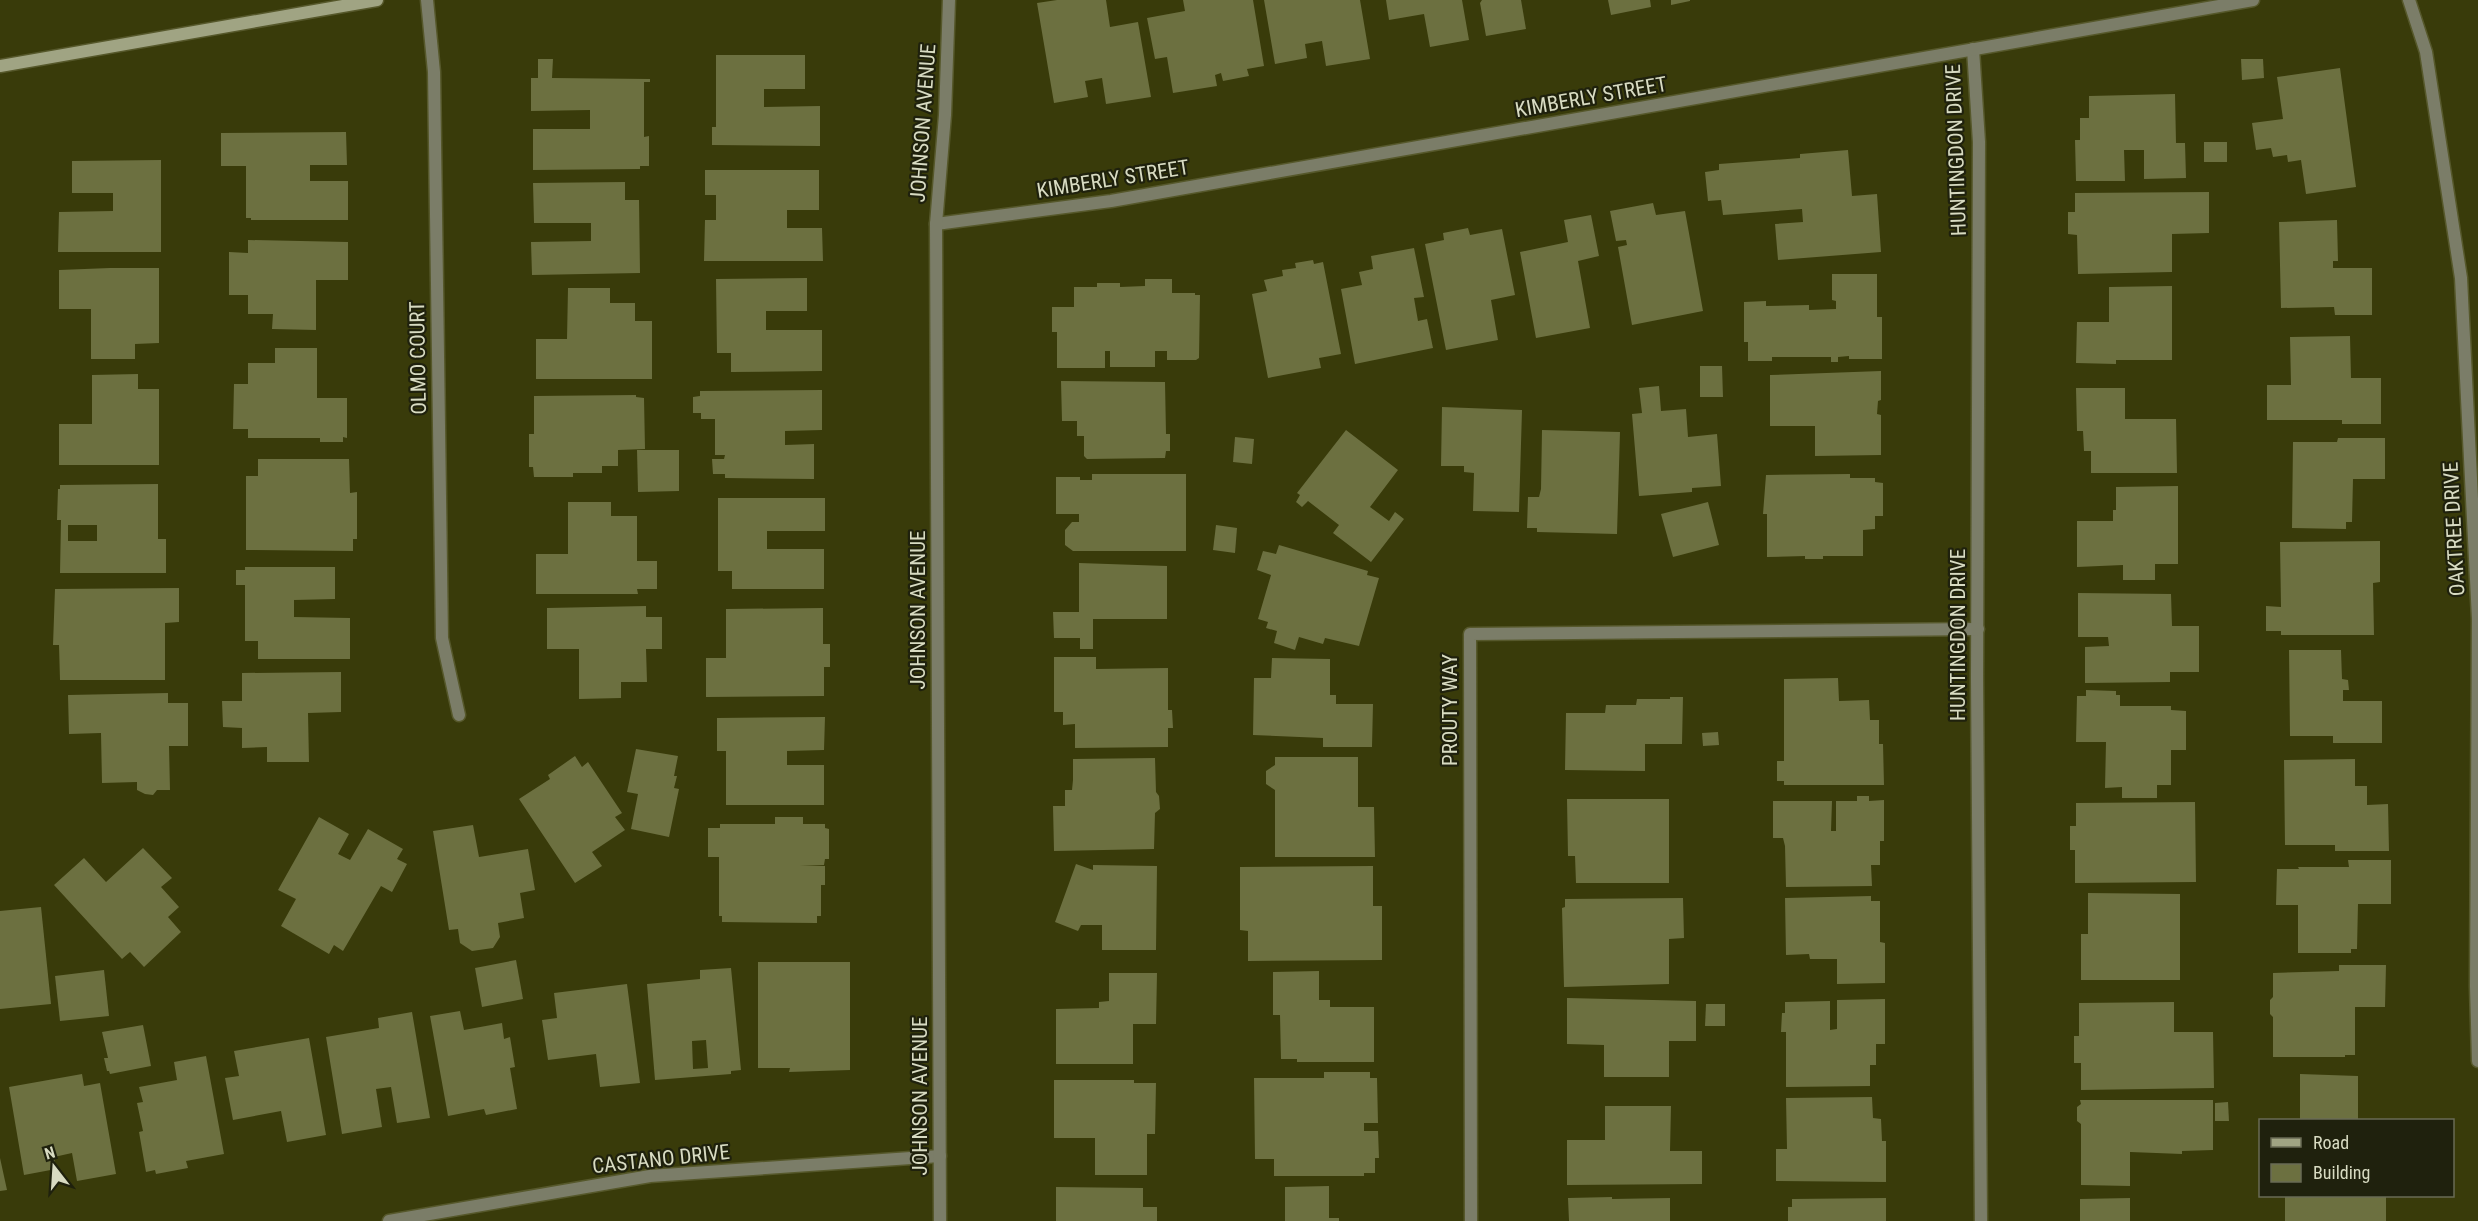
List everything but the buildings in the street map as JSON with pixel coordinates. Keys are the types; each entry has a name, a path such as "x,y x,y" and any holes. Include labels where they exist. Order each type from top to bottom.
{"main road":[{"path":"0,66 377,0"}],"street":[{"name":"OLMO COURT","path":"427,0 434,83 442,638 459,715"},
{"name":"JOHNSON AVENUE","path":"940,1221 936,224 945,115 949,0"},
{"name":"KIMBERLY STREET","path":"936,224 1112,201 2253,0"},
{"name":"OAKTREE DRIVE","path":"2409,0 2426,52 2461,278 2478,619 2476,986 2478,1062"},
{"name":"HUNTINGDON DRIVE","path":"1973,49 1978,142 1981,1221"},
{"name":"PROUTY WAY","path":"1471,1221 1470,634 1978,629"},
{"name":"CASTANO DRIVE","path":"388,1221 650,1176 940,1156"}]}
